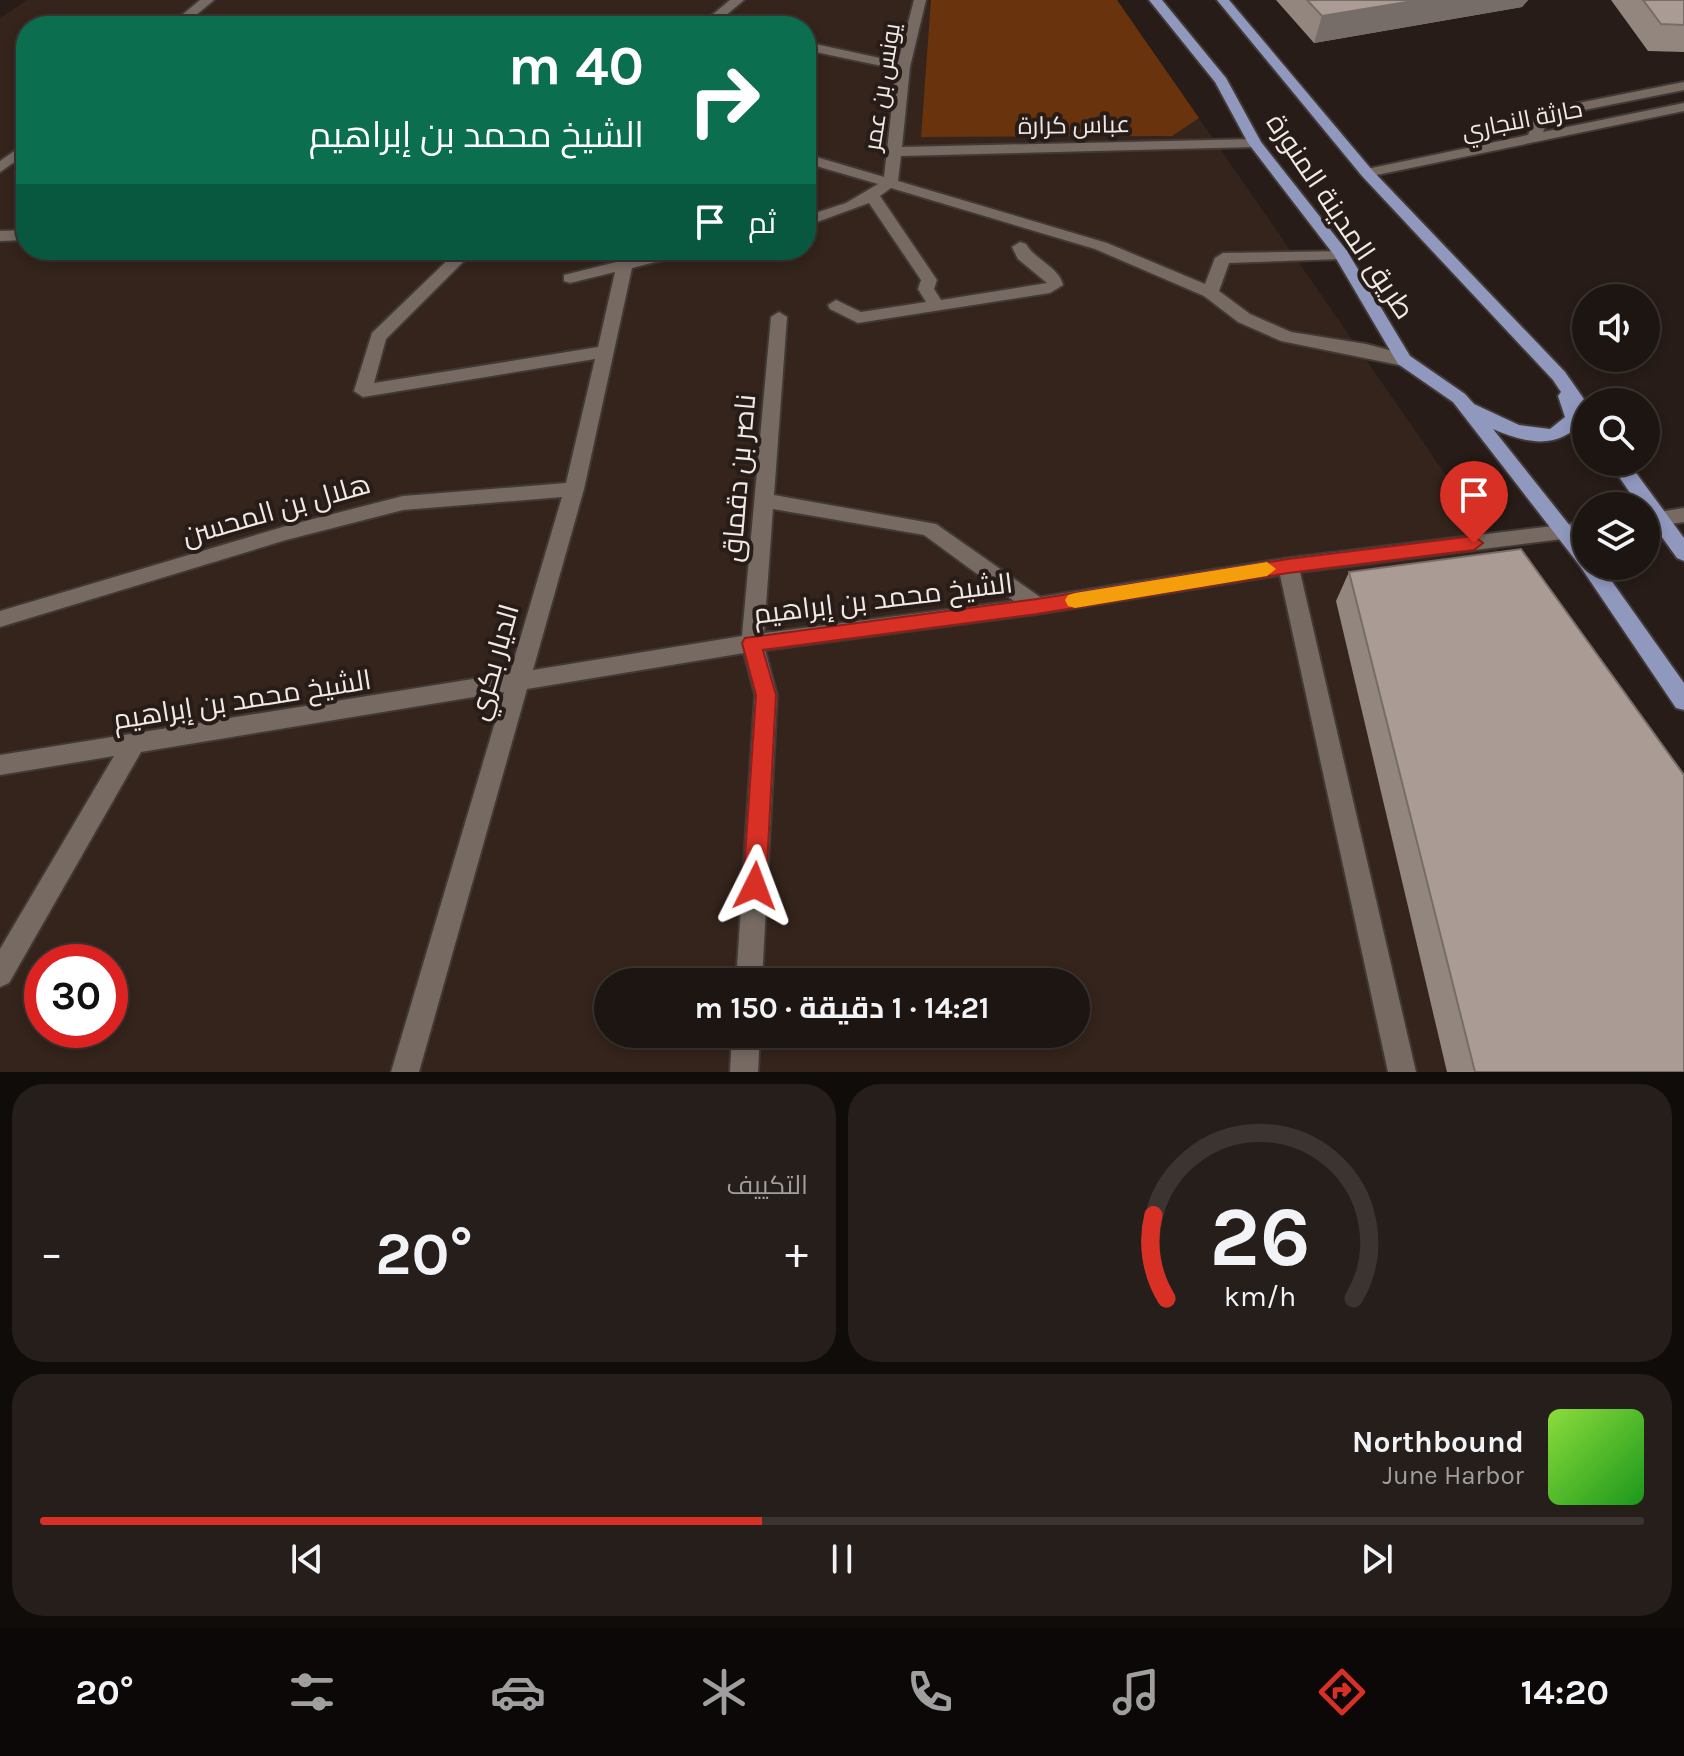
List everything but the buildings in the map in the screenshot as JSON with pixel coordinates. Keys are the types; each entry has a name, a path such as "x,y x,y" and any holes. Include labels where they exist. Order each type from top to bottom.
{"main road":[{"name":"طريق المدينة المنورة","path":"1155,0 1221,81 1255,143 1341,254 1404,360 1459,398 1572,525"},
{"name":"طريق المدينة المنورة","path":"1223,0 1367,173 1559,376 1572,395"},
{"path":"1459,398 1509,430 1526,435 1559,433 1569,427 1575,418 1559,376"},
{"path":"1660,528 1684,553"},
{"path":"1600,580 1684,701"}],"street":[{"path":"188,16 208,0"},
{"path":"718,16 738,0"},
{"name":"يونس بن عمر","path":"891,181 903,67 920,0"},
{"path":"816,48 903,67"},
{"path":"1533,140 1543,114 1684,86"},
{"name":"حارثة النجاري","path":"1367,173 1684,107"},
{"name":"عباس كرارة","path":"894,152 1255,143"},
{"path":"0,168 16,155"},
{"path":"816,161 1101,246 1210,292 1244,318 1287,337 1366,350 1404,360"},
{"path":"816,218 873,197 891,181"},
{"path":"873,197 929,280 926,289 936,306"},
{"path":"836,305 858,318 1055,285 1054,279 1024,256 1020,247"},
{"path":"1210,292 1223,258 1341,254"},
{"path":"457,260 378,337 363,391 607,351"},
{"path":"570,278 642,260"},
{"name":"الديار بكري","path":"405,1072 574,489 625,264"},
{"name":"ناصر بن دقماق","path":"750,968 766,695 752,643 779,317"},
{"name":"هلال بن المحسن","path":"0,619 286,533 403,503 574,489"},
{"path":"764,500 929,529 1037,606"},
{"path":"1660,519 1684,515"},
{"name":"الشيخ محمد بن إبراهيم","path":"0,765 518,684 752,643 1037,606 1288,566 1572,530"},
{"path":"1288,566 1402,1072"},
{"path":"0,974 133,745"},
{"path":"744,1072 745,1048"}],"shaded area":[{"path":"27,0 1117,0 1684,819 1684,1072 0,1072 0,18"},
{"path":"931,0 1117,0 1199,118 1172,136 921,137"}],"slow traffic":[{"path":"1075,600 1267,569"}],"route":[{"path":"755,886 766,695 752,643 1037,606 1288,566 1474,543"}]}
